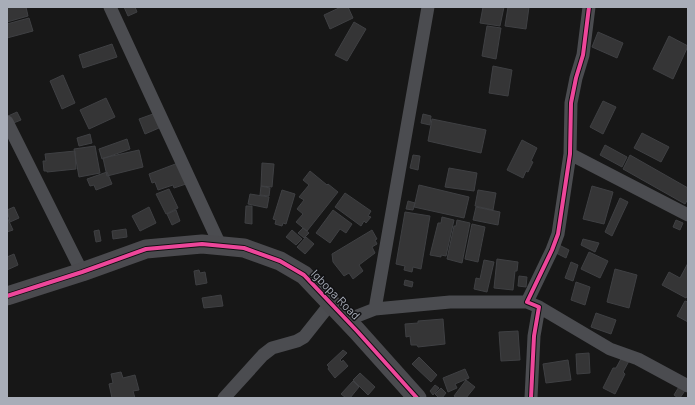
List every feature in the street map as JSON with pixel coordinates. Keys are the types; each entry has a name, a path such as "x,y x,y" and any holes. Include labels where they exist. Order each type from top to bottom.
{"street":[{"path":"110,7 220,245"},
{"path":"374,309 428,7"},
{"path":"531,398 534,336 533,305 558,234 570,154 571,103 585,44 589,7"},
{"path":"7,122 82,272"},
{"path":"570,154 688,215"},
{"name":"Igbopa Road","path":"7,296 82,272 146,249 202,244 244,248 280,261 304,275 347,320 417,398"},
{"path":"347,320 374,309 450,302 533,305 610,349 638,359 688,386"},
{"path":"224,398 262,355 272,348 297,341 304,337 331,303"}],"building":[{"path":"7,7 26,7 28,16 7,22"},
{"path":"124,7 135,7 137,12 128,16"},
{"path":"341,7 348,7 353,18 330,29 324,15"},
{"path":"483,7 504,7 500,26 480,23"},
{"path":"508,7 529,7 526,29 505,26"},
{"path":"29,18 33,31 7,38 7,24"},
{"path":"354,22 366,29 347,61 335,55"},
{"path":"487,26 501,28 496,59 482,56"},
{"path":"598,32 623,43 617,58 592,47"},
{"path":"669,36 688,46 673,79 653,69"},
{"path":"112,44 117,57 83,68 79,55"},
{"path":"493,66 512,70 508,96 489,93"},
{"path":"63,75 75,103 62,109 50,81"},
{"path":"106,98 115,117 89,129 80,110"},
{"path":"603,101 616,107 603,134 590,127"},
{"path":"17,112 21,120 11,124 8,116"},
{"path":"153,114 159,128 145,134 139,119"},
{"path":"423,114 431,116 430,125 421,123"},
{"path":"432,119 486,130 481,153 428,141"},
{"path":"642,133 669,147 661,162 634,148"},
{"path":"90,134 92,143 79,146 77,138"},
{"path":"127,139 130,149 102,159 99,149"},
{"path":"522,140 537,148 531,161 533,162 523,178 507,170"},
{"path":"605,145 627,157 622,167 600,155"},
{"path":"95,146 100,173 79,177 74,149"},
{"path":"139,150 143,167 107,176 103,158"},
{"path":"75,151 76,169 44,171 43,161 46,161 45,154"},
{"path":"413,155 420,156 418,170 410,168"},
{"path":"630,155 688,188 688,199 685,204 623,169"},
{"path":"178,163 186,184 174,188 173,185 158,190 155,182 152,183 149,174"},
{"path":"262,163 274,164 272,187 261,186"},
{"path":"449,168 477,173 474,191 445,187"},
{"path":"310,171 338,192 307,231 296,222 303,214 297,209 304,200 299,197 309,185 303,180"},
{"path":"107,172 112,184 96,190 94,185 90,186 87,179"},
{"path":"419,185 469,197 464,218 414,207"},
{"path":"261,186 270,188 269,196 260,195"},
{"path":"592,186 613,192 604,224 583,219"},
{"path":"169,189 178,208 166,214 156,194"},
{"path":"282,190 295,194 286,224 283,223 282,226 275,224 276,220 273,219"},
{"path":"478,190 496,193 493,210 475,206"},
{"path":"345,193 371,211 368,216 371,217 366,223 364,221 361,226 335,207"},
{"path":"250,194 269,197 267,208 248,204"},
{"path":"620,198 628,202 612,236 605,232"},
{"path":"408,201 415,203 413,210 406,209"},
{"path":"246,206 252,206 252,224 245,223"},
{"path":"14,207 19,218 10,222 7,210"},
{"path":"149,207 156,223 140,231 132,216"},
{"path":"476,207 500,212 498,225 473,220"},
{"path":"176,210 180,221 172,225 167,214"},
{"path":"333,210 352,224 346,233 340,229 330,243 316,233"},
{"path":"405,212 430,216 421,269 413,267 412,272 404,270 405,266 396,264"},
{"path":"7,217 13,230 7,232"},
{"path":"442,217 454,220 446,256 441,255 441,257 430,255 438,223 441,223"},
{"path":"457,220 470,223 462,263 447,259 454,226 456,226"},
{"path":"676,220 683,223 680,230 673,227"},
{"path":"472,224 485,227 478,262 465,259"},
{"path":"303,228 309,233 304,238 298,233"},
{"path":"126,229 127,237 113,239 112,231"},
{"path":"99,230 101,241 96,242 94,231"},
{"path":"292,230 302,239 296,245 286,237"},
{"path":"372,230 377,239 375,240 377,244 372,247 375,253 359,265 363,271 353,279 349,273 344,276 333,262 332,254"},
{"path":"306,237 314,244 305,254 297,247"},
{"path":"583,239 599,243 595,252 581,245"},
{"path":"559,245 569,250 566,258 556,253"},
{"path":"589,252 608,261 600,278 581,269"},
{"path":"14,254 18,265 7,270 7,257"},
{"path":"497,259 518,262 517,271 515,271 513,290 494,288"},
{"path":"484,260 494,262 487,292 474,289 476,278 480,279"},
{"path":"571,262 578,265 573,281 565,278"},
{"path":"688,263 688,295 686,298 662,285 669,272 680,278"},
{"path":"615,269 637,275 629,308 607,302"},
{"path":"199,270 200,273 205,272 207,283 196,285 194,271"},
{"path":"519,276 527,277 526,287 518,286"},
{"path":"405,280 413,282 412,287 404,285"},
{"path":"576,282 590,287 585,305 571,300"},
{"path":"221,295 223,306 204,308 202,298"},
{"path":"685,301 688,302 688,322 677,316"},
{"path":"596,313 616,320 611,334 591,327"},
{"path":"443,319 445,344 418,347 417,345 411,345 410,336 406,337 405,324 418,323 418,321"},
{"path":"518,331 520,360 501,361 499,332"},
{"path":"343,350 347,353 340,360 342,362 343,360 348,366 335,378 328,369 329,367 327,365"},
{"path":"589,353 590,373 577,374 576,354"},
{"path":"419,357 437,375 431,382 412,364"},
{"path":"622,357 629,361 623,372 625,374 615,394 603,388 613,368 616,368"},
{"path":"568,360 571,380 546,383 543,364"},
{"path":"465,369 469,378 455,384 457,388 448,392 443,378"},
{"path":"121,372 123,378 135,375 139,390 133,391 135,398 112,398 109,384 113,383 111,374"},
{"path":"360,373 375,387 368,395 353,380"},
{"path":"466,380 475,387 466,398 457,398 454,396"},
{"path":"353,381 359,387 350,398 346,398 341,394"},
{"path":"435,385 439,388 433,395 430,391"},
{"path":"680,385 686,389 680,398 678,398 674,395"},
{"path":"441,388 446,393 442,398 439,398 435,394"}],"cycle path":[{"path":"531,398 534,336 539,307 527,302 558,234 570,154 571,103 576,78 583,55 589,7"},
{"path":"7,296 82,272 146,249 202,244 244,248 280,261 304,275 417,398"}]}
